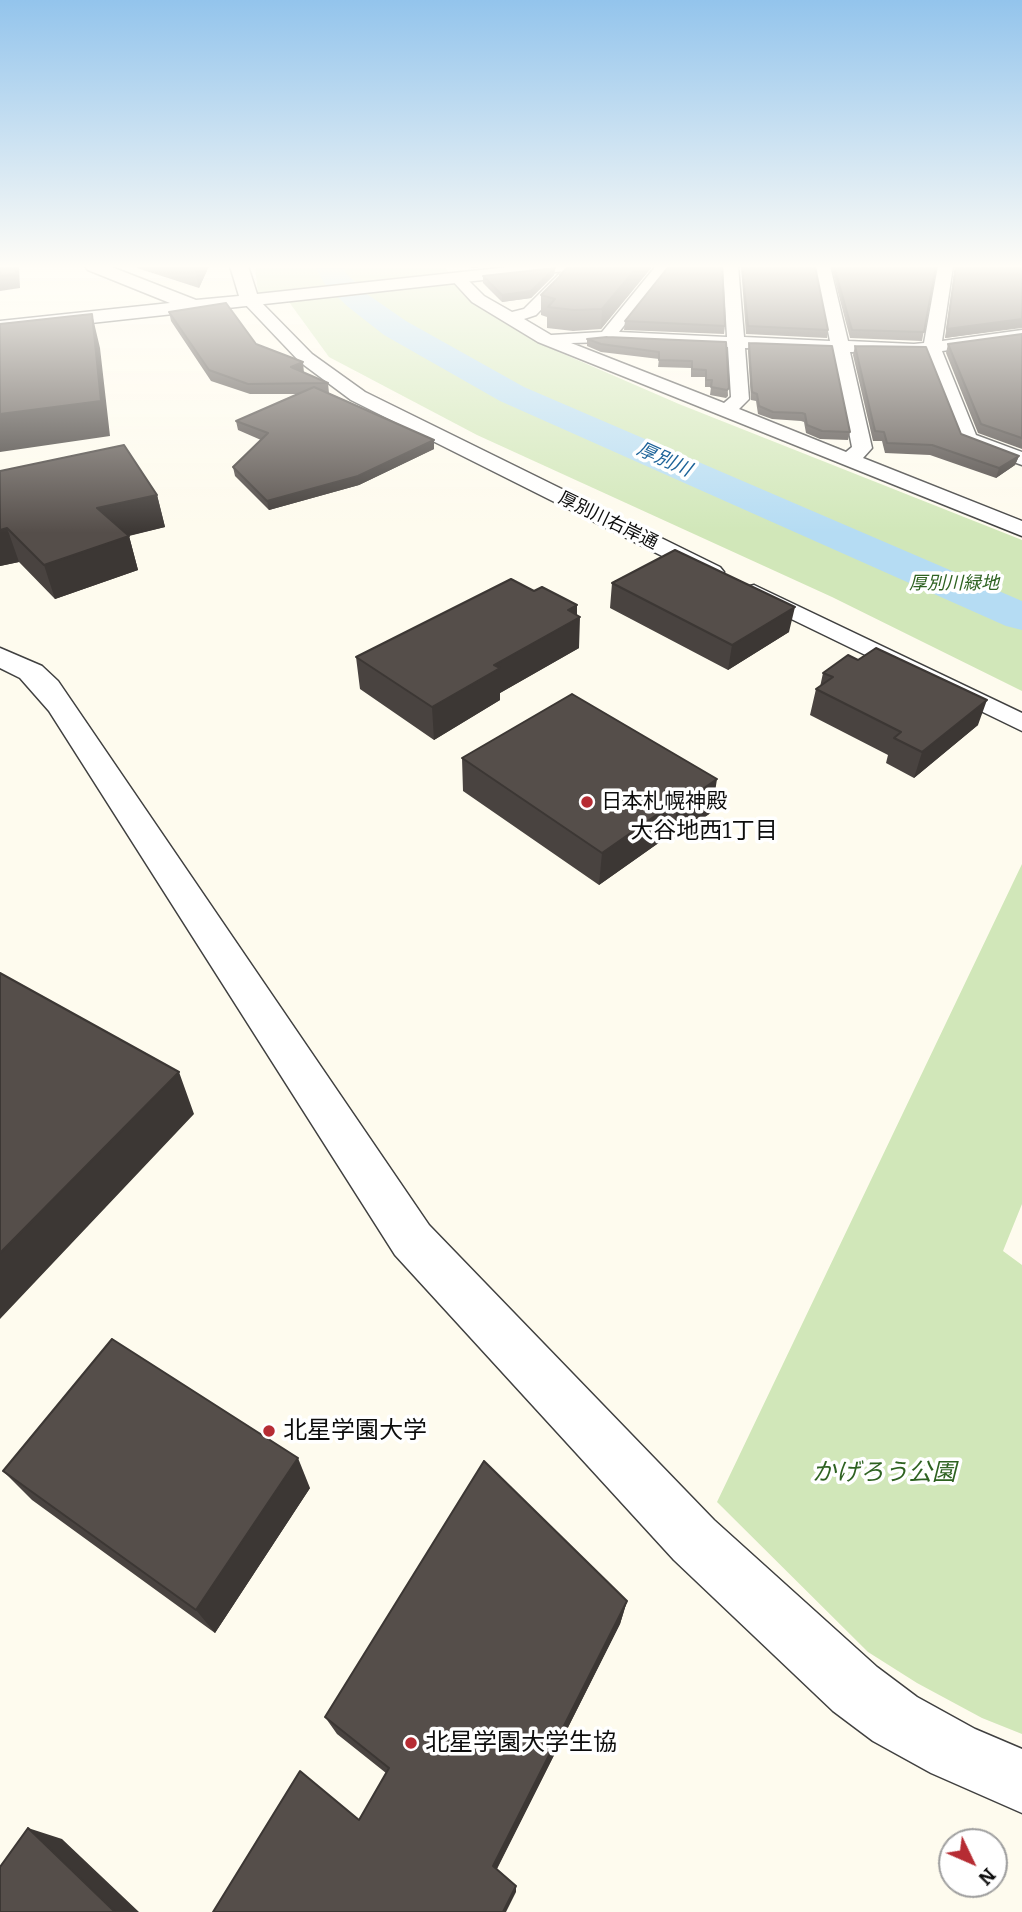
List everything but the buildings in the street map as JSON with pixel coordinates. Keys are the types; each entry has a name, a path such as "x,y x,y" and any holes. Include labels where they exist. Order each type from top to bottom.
{"street":[{"name":"厚別川右岸通","path":"303,355 358,396 428,433 1022,723"},
{"path":"586,355 1022,529"},
{"path":"631,374 639,369 649,355"},
{"path":"725,412 740,399 736,355"},
{"path":"842,355 862,448 849,460"},
{"path":"935,355 968,439 1022,460"},
{"path":"0,657 31,672 47,687 63,709 412,1240 694,1540 855,1689 895,1719 953,1751 1022,1781"}],"green space":[{"name":"厚別川緑地","path":"328,355 567,355 679,404 1022,540 1022,691 832,597 477,435"},
{"name":"かげろう公園","path":"1022,864 1022,1204 1003,1251 1022,1265 1022,1734 982,1718 917,1683 868,1652 717,1502"}],"waterway":[{"name":"厚別川","path":"443,355 512,394 1022,617"}],"place":[{"name":"日本札幌神殿","path":"587,802"},
{"name":"北星学園大学","path":"269,1431"},
{"name":"北星学園大学生協","path":"411,1743"}],"district":[{"name":"大谷地西1丁目","path":"704,832"}]}
